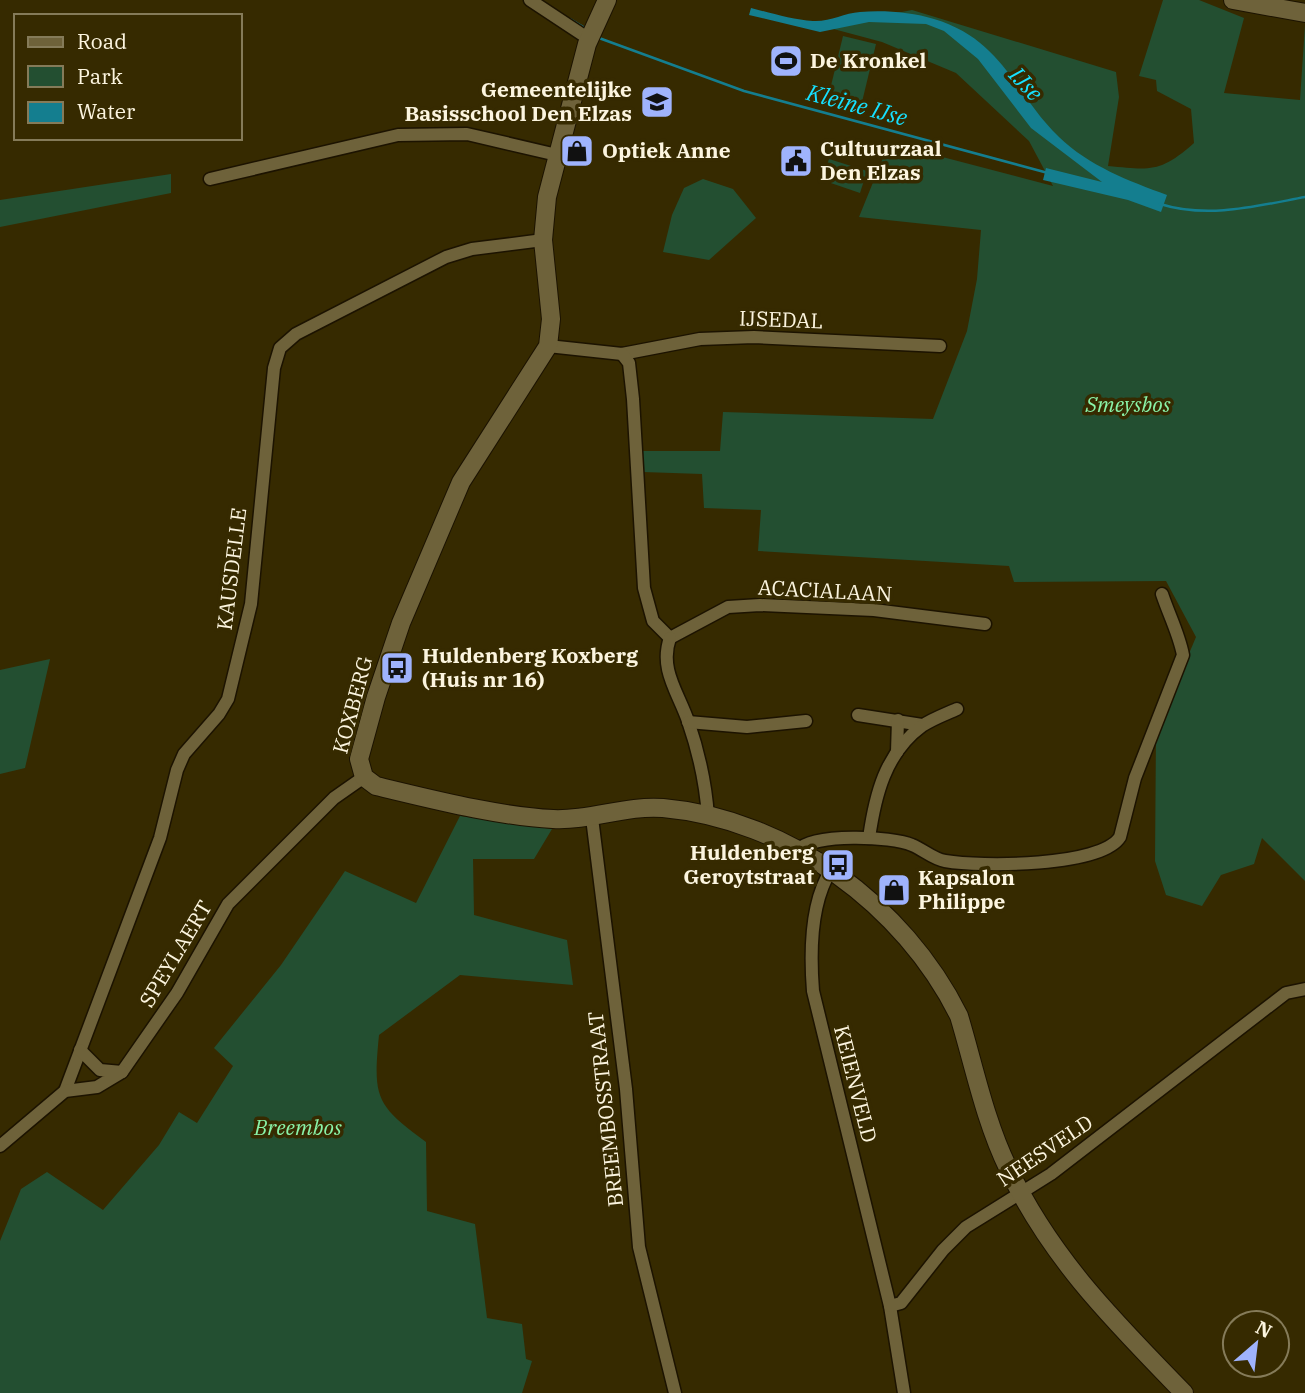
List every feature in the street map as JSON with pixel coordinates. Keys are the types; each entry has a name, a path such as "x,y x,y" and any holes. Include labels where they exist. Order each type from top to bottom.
{"street":[{"path":"530,0 590,35"},
{"name":"KOXBERG","path":"607,0 590,35 547,197 543,240 551,319 548,346 461,482 437,535 376,697 359,759 364,777 376,786 525,816 561,820 660,808 708,817 752,830 798,850 853,886 895,928 950,998 996,1138 1021,1193 1055,1251 1086,1289 1184,1393"},
{"path":"1233,0 1305,13"},
{"path":"210,179 398,135 467,134 557,155"},
{"name":"KAUSDELLE","path":"80,1050 160,838 177,770 184,754 225,705 234,678 251,604 274,368 279,348 296,334 446,257 472,249 543,240"},
{"name":"IJSEDAL","path":"548,346 622,354 700,339 754,337 940,346"},
{"path":"622,354 629,363 633,399 644,588 653,621 670,638 666,652 668,675 688,722 708,817"},
{"path":"798,850 809,841 869,838 903,842 936,859 962,862 1082,858 1115,845 1120,837 1135,778 1182,655 1179,636 1173,629 1162,594"},
{"name":"ACACIALAAN","path":"670,638 728,607 760,605 874,610 985,624"},
{"path":"869,838 880,786 897,752 922,725 957,709"},
{"path":"858,715 922,725"},
{"path":"897,752 898,720"},
{"path":"688,722 747,727 806,721"},
{"name":"SPEYLAERT","path":"65,1091 97,1087 122,1072 177,993 228,904 334,798 364,777"},
{"name":"BREEMBOSSTRAAT","path":"592,818 626,1089 639,1247 675,1393"},
{"name":"KEIENVELD","path":"831,870 820,890 810,960 813,991 890,1306"},
{"name":"NEESVELD","path":"890,1306 901,1303 943,1250 966,1227 1051,1174 1286,993 1305,989"},
{"path":"0,1146 65,1091 80,1050 100,1070 122,1072"},
{"path":"890,1306 904,1393"}],"green space":[{"name":"Smeysbos","path":"1163,0 1199,0 1244,18 1224,93 1300,100 1305,25 1305,881 1262,838 1254,864 1221,875 1202,906 1166,895 1155,861 1156,732 1196,637 1166,581 1014,582 1009,566 758,551 761,510 704,508 702,474 643,472 641,451 720,451 723,412 933,419 967,331 977,279 981,230 859,217 889,143 1053,186 1029,141 956,73 882,42 826,27 912,10 1116,72 1119,97 1108,166 1145,168 1163,165 1194,143 1191,109 1157,91 1156,80 1139,76"},
{"path":"843,36 876,44 862,102 829,94"},
{"path":"829,159 867,171 860,193 822,180"},
{"path":"171,174 171,193 0,227 0,200"},
{"path":"703,179 733,189 756,218 709,260 663,252 672,215 684,188"},
{"path":"50,659 25,768 0,774 0,670"},
{"name":"Breembos","path":"460,816 552,829 534,859 473,859 474,915 567,940 573,985 460,975 379,1035 378,1086 387,1108 426,1142 427,1211 475,1224 487,1318 522,1324 526,1359 532,1361 522,1393 0,1393 0,1241 21,1189 47,1172 103,1210 159,1145 179,1112 197,1123 233,1066 214,1048 281,965 345,871 416,903"}],"water":[{"path":"751,8 813,21 860,12 897,12 934,19 958,28 992,54 1044,120 1071,147 1110,172 1167,195 1161,212 1128,200 1043,180 1046,168 1102,182 1031,128 978,59 944,31 926,24 869,22 820,32 749,15"}],"waterway":[{"name":"Kleine IJse","path":"570,19 588,30"},
{"name":"Kleine IJse","path":"599,38 744,91 1048,173"},
{"name":"IJse","path":"1160,204 1214,211 1305,197"}],"place":[{"name":"De Kronkel","path":"786,61"},
{"name":"Gemeentelijke Basisschool Den Elzas","path":"657,102"},
{"name":"Optiek Anne","path":"577,151"},
{"name":"Cultuurzaal Den Elzas","path":"796,161"},
{"name":"Huldenberg Koxberg (Huis nr 16)","path":"397,668"},
{"name":"Huldenberg Geroytstraat","path":"838,865"},
{"name":"Kapsalon Philippe","path":"894,890"}]}
